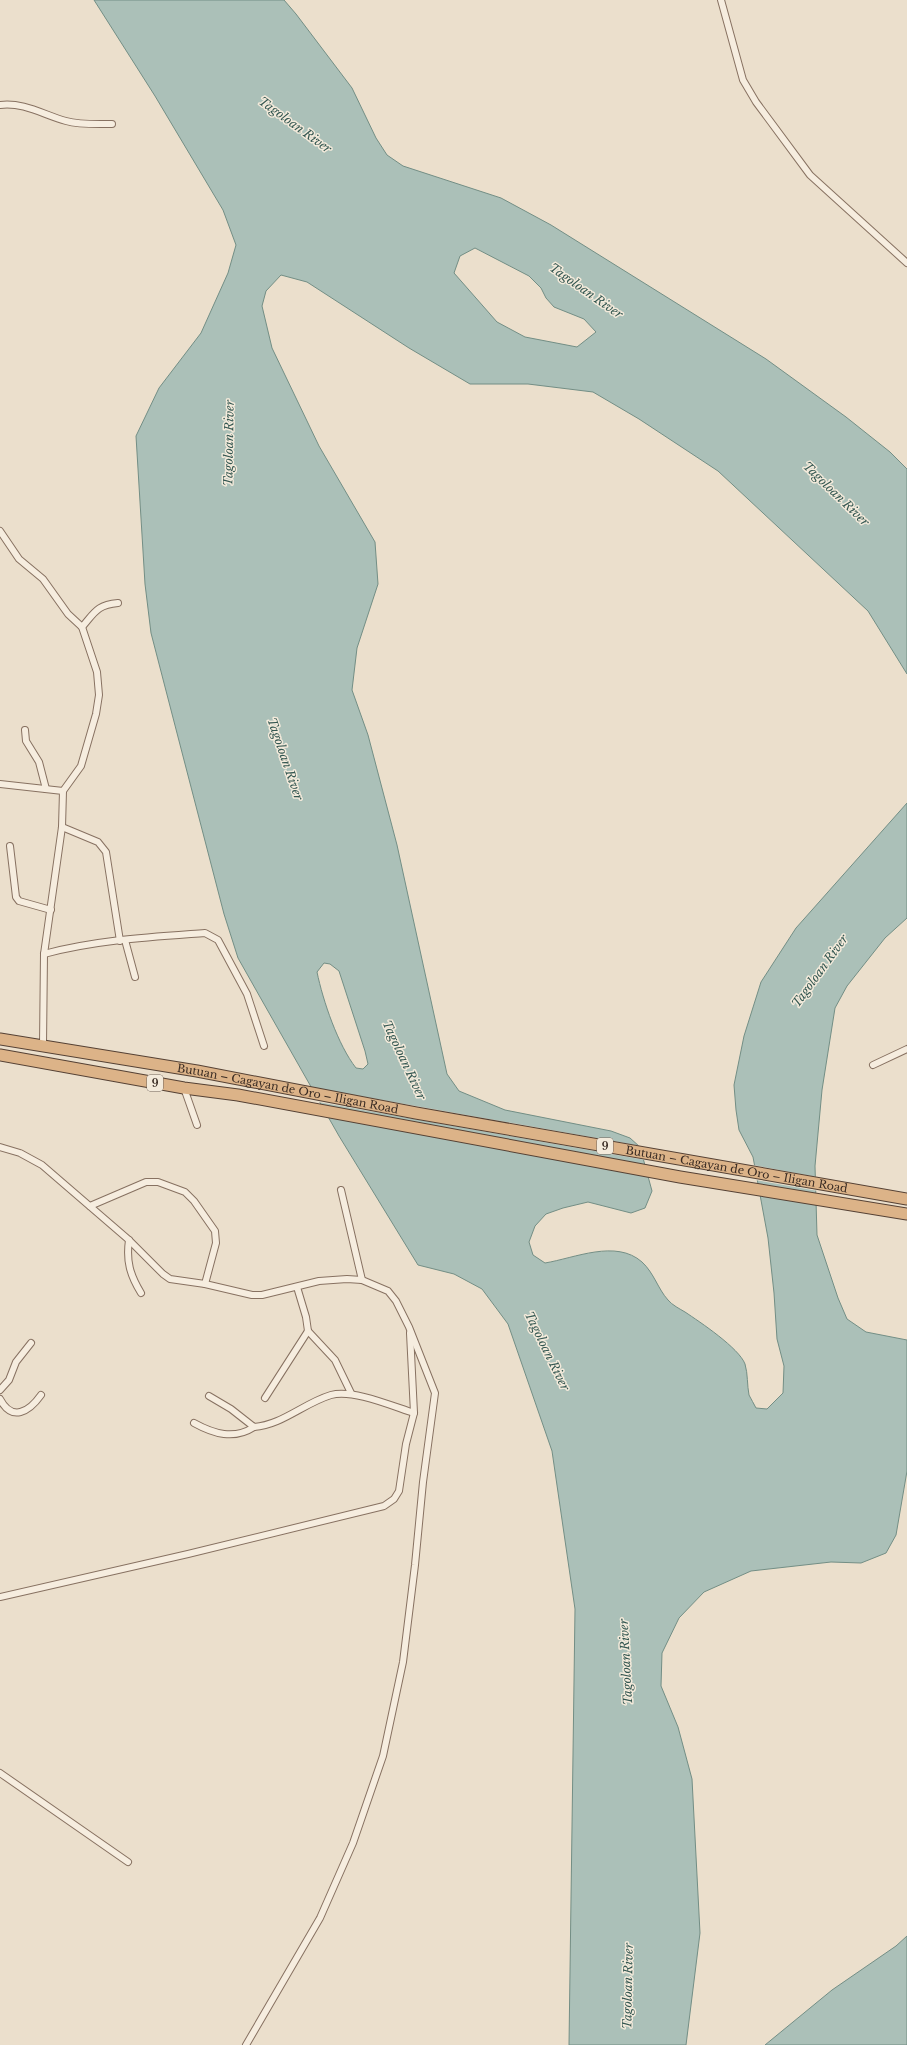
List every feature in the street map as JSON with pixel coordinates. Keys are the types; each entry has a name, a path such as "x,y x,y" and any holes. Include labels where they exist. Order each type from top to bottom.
{"highway":[{"name":"Butuan – Cagayan de Oro – Iligan Road","path":"0,1039 197,1070 304,1092 907,1199"},
{"name":"Butuan – Cagayan de Oro – Iligan Road","path":"0,1055 184,1088 238,1094 680,1177 907,1214"}],"street":[{"path":"721,0 743,80 756,102 810,175 907,263"},
{"path":"0,105 20,106 66,121 112,124"},
{"path":"0,532 19,559 43,579 68,614 82,627 97,672 99,695 96,714 81,766 63,791 62,827 44,954 43,1045"},
{"path":"82,627 100,607 105,604 118,603"},
{"path":"25,730 26,741 39,762 46,789"},
{"path":"0,784 63,791"},
{"path":"62,827 98,842 106,852 123,940 135,977"},
{"path":"10,846 16,897 19,901 51,910"},
{"path":"44,954 72,946 205,933 218,940 247,994 264,1046"},
{"path":"873,1065 907,1049"},
{"path":"184,1088 197,1125"},
{"path":"0,1147 20,1153 42,1165 129,1240 163,1274 170,1279 205,1284 252,1295 297,1287 318,1281 347,1279 362,1280 388,1291 396,1301 409,1328 435,1393 423,1482 403,1662 383,1756 353,1843 320,1918 246,2045"},
{"path":"90,1206 146,1182 158,1182 184,1192 194,1201 215,1231 216,1242 205,1284"},
{"path":"341,1190 362,1280"},
{"path":"129,1240 127,1255 128,1266 141,1293"},
{"path":"297,1287 306,1317 308,1331 335,1360 351,1393"},
{"path":"0,1597 384,1506 394,1499 399,1491 406,1444 414,1412 409,1328"},
{"path":"264,1398 308,1331"},
{"path":"0,1390 9,1380 16,1362 31,1343"},
{"path":"194,1423 210,1432 231,1435 246,1432 254,1427 271,1423 331,1396 351,1393 414,1412"},
{"path":"0,1399 8,1409 14,1412 23,1412 34,1405 41,1395"},
{"path":"208,1396 231,1409 254,1427"},
{"path":"0,1773 128,1862"}],"water":[{"name":"Tagoloan River","path":"94,0 284,0 352,88 376,138 387,155 403,166 501,198 551,225 766,359 846,417 890,452 907,469 907,674 868,611 718,471 639,419 593,392 528,384 470,384 409,348 307,282 281,275 266,291 262,306 272,348 319,446 375,542 378,584 357,648 352,690 368,735 397,845 447,1074 459,1091 505,1110 611,1131 630,1138 640,1147 652,1191 645,1208 631,1213 588,1202 546,1214 535,1226 529,1242 533,1255 545,1263 595,1252 608,1251 632,1255 646,1266 661,1291 670,1302 700,1322 727,1343 741,1358 746,1368 749,1395 756,1408 767,1409 783,1393 784,1366 777,1339 768,1238 753,1157 739,1130 736,1110 734,1085 744,1036 761,982 796,928 907,803 907,918 885,938 847,986 835,1008 822,1090 815,1166 817,1235 838,1298 847,1319 866,1332 907,1340 907,1471 896,1535 886,1553 861,1563 831,1562 751,1571 704,1592 679,1618 662,1653 661,1686 678,1727 692,1779 700,1933 686,2045 569,2045 575,1609 552,1451 508,1324 482,1289 454,1274 418,1265 339,1136 238,958 224,914 151,633 145,584 136,436 159,388 201,333 228,273 236,245 223,210 155,96","holes":["475,248 529,276 541,288 546,298 554,307 584,319 596,332 577,347 525,337 497,322 454,273 460,256","324,963 330,964 339,971 365,1051 368,1064 363,1069 356,1068 349,1058 332,1022 317,972"]},
{"path":"907,1936 907,2045 765,2045 832,1990 896,1946"}],"pier":[{"path":"309,1087 641,1146 645,1160 318,1102"},
{"path":"753,1165 817,1177 818,1191 755,1180"}]}
